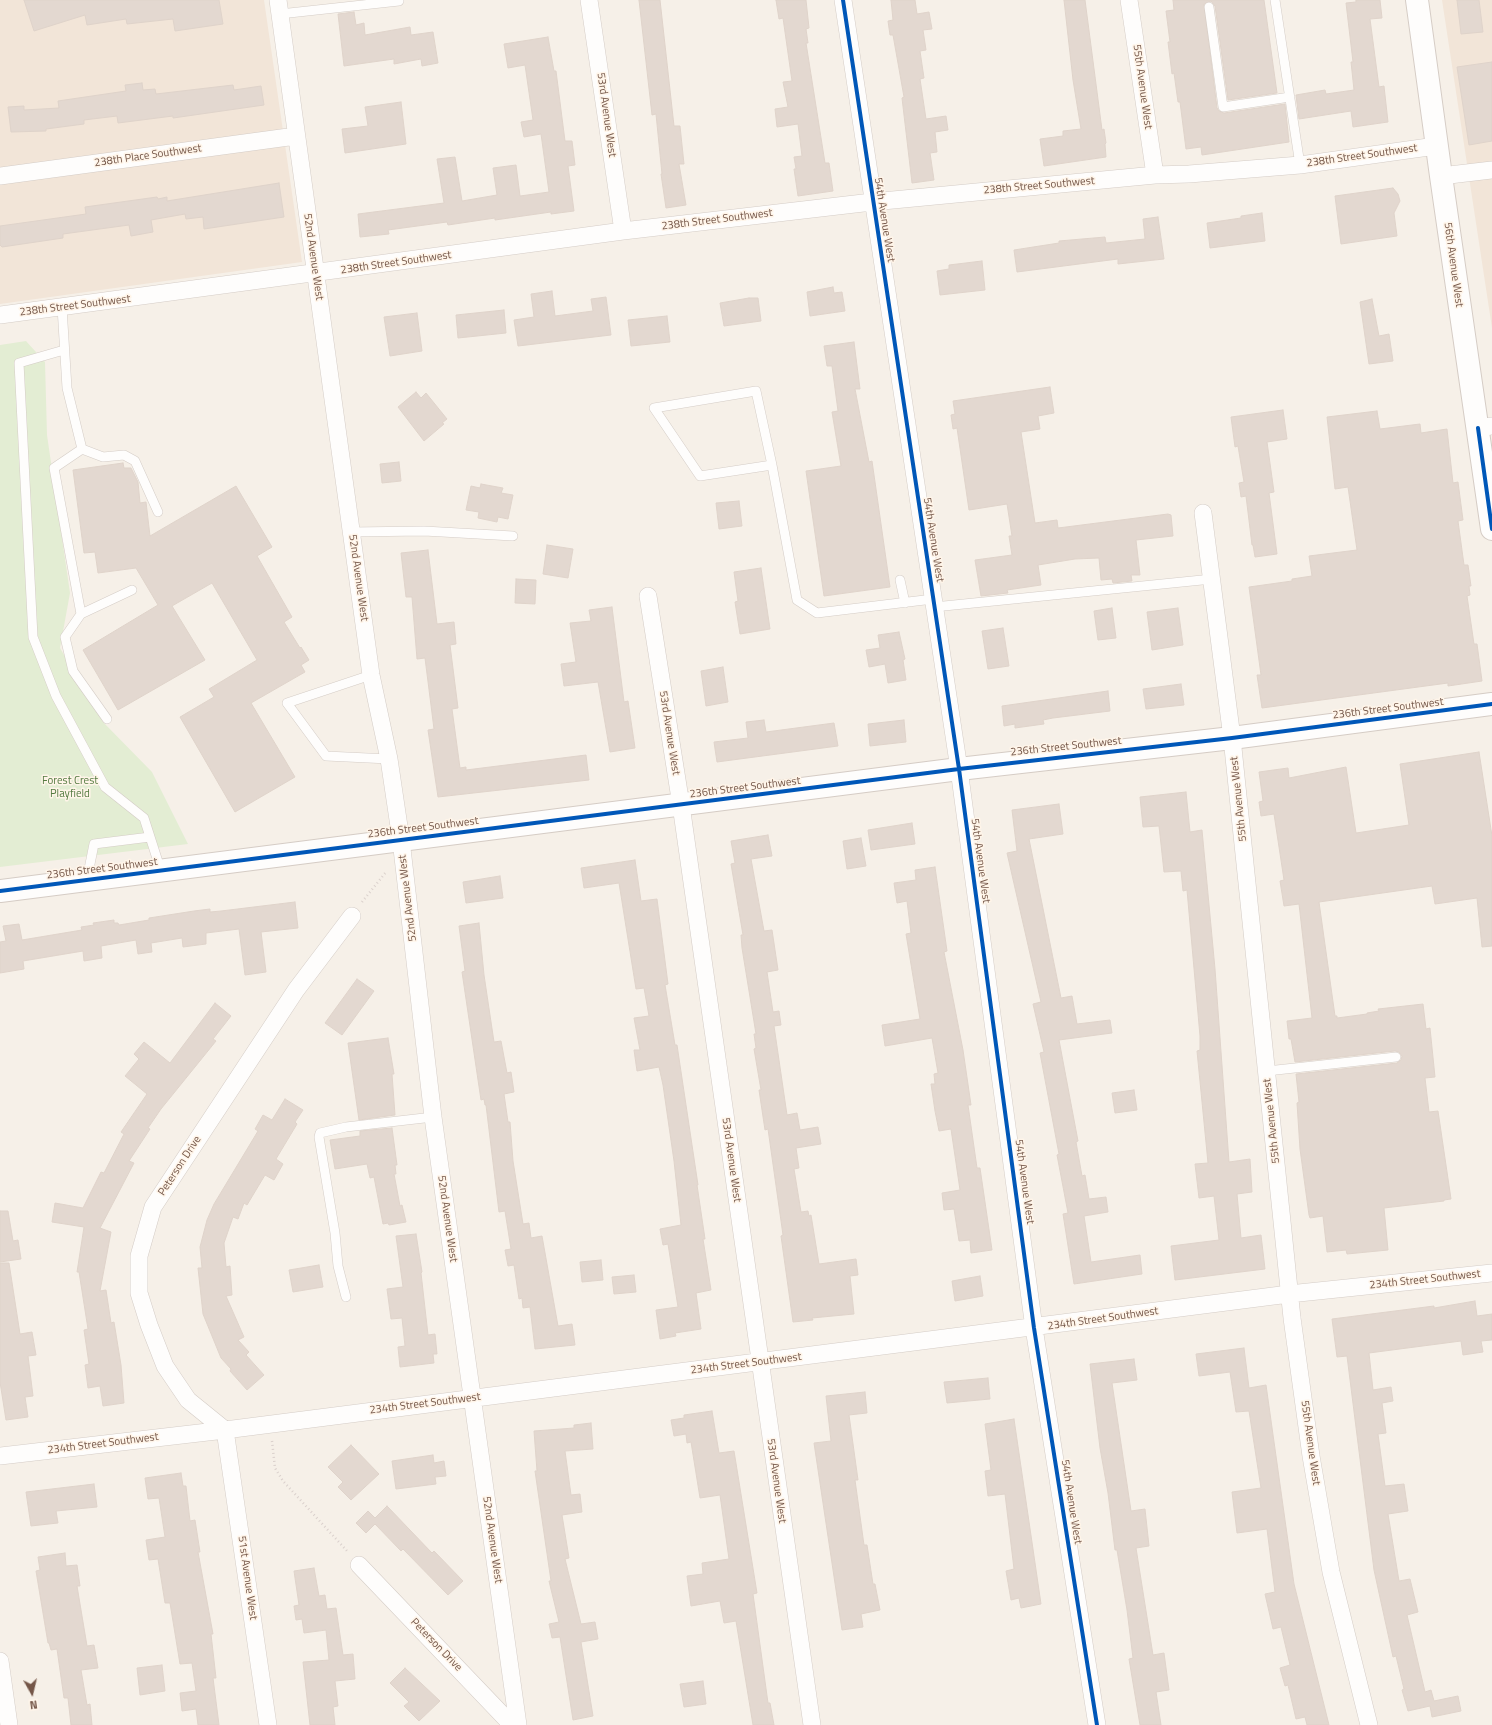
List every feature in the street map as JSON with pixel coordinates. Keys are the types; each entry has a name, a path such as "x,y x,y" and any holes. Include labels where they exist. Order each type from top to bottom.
{"main road":[{"name":"56th Avenue West","path":"1417,0 1440,176 1485,427 1492,529"},
{"name":"236th Street Southwest","path":"0,891 681,805 959,768 1232,738 1492,704"}],"street":[{"name":"53rd Avenue West","path":"589,0 623,231"},
{"name":"54th Avenue West","path":"843,0 872,202 959,768 1034,1328 1097,1725"},
{"name":"55th Avenue West","path":"1130,0 1155,175"},
{"name":"52nd Avenue West","path":"279,7 371,674 388,759 401,840 433,1117 518,1725"},
{"name":"238th Place Southwest","path":"0,176 296,136"},
{"name":"238th Street Southwest","path":"0,315 315,274 623,231 872,202 1155,175 1189,174 1300,165 1436,146"},
{"path":"1440,176 1492,170"},
{"name":"55th Avenue West","path":"1203,513 1232,738 1289,1294 1311,1456 1331,1572 1369,1725"},
{"name":"53rd Avenue West","path":"648,596 681,805 759,1363 812,1725"},
{"name":"Peterson Drive","path":"225,1430 188,1400 165,1366 149,1325 139,1293 139,1256 153,1207 296,990 352,916"},
{"name":"234th Street Southwest","path":"0,1456 269,1425 472,1398 1034,1328 1289,1294 1492,1272"},
{"name":"51st Avenue West","path":"225,1430 268,1725"},
{"name":"Peterson Drive","path":"359,1565 512,1725"},
{"path":"0,1661 9,1725"}],"lane":[{"path":"1276,0 1300,165"},
{"path":"279,7 399,1"},
{"path":"1209,7 1223,107 1290,97"},
{"path":"62,307 67,388 82,449"},
{"path":"64,350 19,363 34,637 56,696 105,787 144,818 161,871"},
{"path":"772,465 700,476 654,408 756,391 772,465 797,600 817,613 905,603 934,603 1212,580"},
{"path":"82,449 103,457 124,455 135,461 158,512"},
{"path":"81,614 54,468 82,449"},
{"path":"351,532 424,531 513,536"},
{"path":"900,580 905,603"},
{"path":"107,719 73,671 65,637 81,614 132,590"},
{"path":"371,674 288,703 326,756 388,759"},
{"path":"86,880 94,844 150,837"},
{"path":"1267,1071 1396,1057"},
{"path":"346,1297 338,1266 336,1233 319,1137 320,1132 346,1127 433,1117"}],"path":[{"path":"352,916 387,870"},
{"path":"269,1425 275,1468 302,1503 359,1565"}],"shaded area":[{"path":"0,0 264,0 302,262 0,304"},
{"path":"1442,0 1492,0 1492,328"}],"green space":[{"name":"Forest Crest Playfield","path":"26,341 45,362 47,435 70,593 60,648 103,722 152,772 188,844 0,867 0,345"}],"building":[{"path":"24,0 219,0 223,24 175,31 173,19 127,24 126,19 87,25 85,15 34,31"},
{"path":"639,0 660,0 674,126 680,126 684,164 679,164 686,205 666,208 661,174 656,114 652,115"},
{"path":"776,0 806,0 809,28 806,29 808,43 806,43 825,163 829,163 833,191 798,196 794,169 796,169 794,157 802,156 798,124 777,127 775,109 788,107 783,82 792,81 783,18 779,19"},
{"path":"891,0 915,0 917,14 929,12 932,29 923,30 926,50 920,51 924,78 920,79 926,119 946,116 948,130 935,132 937,152 930,153 934,180 912,183 902,98 904,97 893,35 890,35 888,21 893,20"},
{"path":"1064,0 1085,0 1102,130 1104,129 1106,143 1106,157 1044,166 1040,139 1063,136 1063,131 1081,129 1073,80"},
{"path":"1173,0 1264,0 1277,93 1228,100 1215,6 1211,1 1204,4 1217,108 1219,111 1224,113 1285,104 1289,142 1202,155 1201,147 1186,149 1180,102 1178,102 1174,73 1172,74 1168,42 1170,42 1166,11 1174,10"},
{"path":"1356,0 1380,0 1382,18 1370,19 1379,87 1384,86 1388,122 1353,127 1351,111 1299,119 1296,95 1325,90 1326,94 1354,90 1351,62 1353,62 1346,3 1356,2"},
{"path":"1457,0 1479,0 1483,32 1461,34"},
{"path":"354,12 356,25 364,23 365,35 410,27 411,35 433,32 438,63 422,66 421,59 394,64 394,59 344,66 338,14"},
{"path":"548,37 554,71 556,71 565,141 572,141 575,165 568,166 574,211 551,214 551,212 495,220 495,218 448,225 447,222 388,230 389,234 360,237 358,214 444,203 437,159 455,157 462,201 497,195 493,168 516,165 520,196 549,192 541,134 524,137 521,122 533,120 525,65 508,68 504,44"},
{"path":"1492,62 1492,141 1469,145 1457,67"},
{"path":"142,83 143,90 155,89 156,94 233,85 234,90 261,86 264,105 173,118 173,116 118,123 117,116 84,120 84,124 46,129 46,131 11,132 8,107 24,106 24,110 59,108 58,101 126,91 125,85"},
{"path":"401,102 406,144 345,153 342,129 368,126 365,107"},
{"path":"279,183 284,217 204,229 203,217 186,219 185,214 151,220 153,232 131,236 129,225 63,234 63,238 2,247 0,245 0,226 86,214 85,207 157,197 158,199 167,197 167,201"},
{"path":"1393,188 1398,194 1400,201 1394,213 1397,236 1341,244 1335,196"},
{"path":"1262,213 1265,241 1210,248 1207,223"},
{"path":"1158,217 1164,259 1118,264 1118,259 1017,272 1014,250 1059,243 1059,241 1105,237 1106,243 1145,239 1143,219"},
{"path":"982,261 985,290 940,295 937,271 949,269 949,265"},
{"path":"833,287 834,293 842,292 845,311 810,316 807,292"},
{"path":"552,291 555,316 593,311 591,299 606,297 611,335 518,346 514,320 534,317 531,294"},
{"path":"758,298 761,321 724,326 720,303"},
{"path":"1372,299 1379,336 1389,334 1393,361 1369,364 1360,302"},
{"path":"504,310 506,333 458,338 456,315"},
{"path":"417,313 422,351 390,356 384,317"},
{"path":"667,316 670,342 631,346 628,320"},
{"path":"854,342 860,389 855,389 869,462 872,461 890,587 824,596 806,471 841,466 832,412 838,411 832,366 827,366 824,346"},
{"path":"1050,387 1054,413 1038,416 1040,429 1021,432 1035,523 1057,520 1058,528 1168,514 1171,515 1173,536 1136,540 1140,575 1131,575 1132,581 1113,583 1112,579 1101,580 1099,558 1075,559 1038,565 1041,585 1007,590 1008,593 981,596 975,560 1012,555 1009,536 1012,536 1007,504 969,510 957,428 953,429 951,415 955,414 953,401"},
{"path":"416,392 421,398 426,393 447,419 442,423 444,424 424,441 398,407"},
{"path":"1283,410 1287,439 1267,442 1274,492 1269,493 1277,554 1255,557 1252,545 1246,496 1241,497 1239,483 1244,482 1238,446 1235,447 1231,417"},
{"path":"1377,411 1380,429 1420,424 1421,433 1447,429 1453,483 1458,482 1463,520 1458,521 1464,565 1468,565 1471,586 1469,586 1470,595 1467,596 1474,644 1477,644 1482,681 1448,686 1448,683 1262,708 1257,675 1261,675 1249,587 1292,581 1292,579 1312,576 1309,556 1357,550 1348,487 1335,489 1327,417"},
{"path":"399,462 401,481 382,483 380,464"},
{"path":"123,463 124,468 131,468 138,482 140,503 146,502 150,536 236,486 272,547 257,556 292,617 284,622 309,660 301,665 305,672 251,703 295,777 235,812 180,717 214,697 209,689 257,660 212,583 172,606 205,660 118,710 83,650 158,605 136,568 98,573 95,552 84,553 73,470"},
{"path":"481,484 503,488 501,493 513,495 508,519 498,517 497,522 478,518 479,512 466,510 471,486 480,488"},
{"path":"739,501 742,526 719,529 716,503"},
{"path":"547,545 573,549 568,578 543,574"},
{"path":"428,550 437,624 454,622 456,644 450,645 458,708 452,709 460,768 466,767 466,770 586,755 589,780 438,797 428,730 434,729 425,658 417,659 412,597 406,597 401,553"},
{"path":"761,568 770,629 740,634 735,602 738,601 734,572"},
{"path":"516,579 536,580 535,604 515,603"},
{"path":"612,607 624,702 628,701 635,748 610,752 598,682 564,686 561,664 576,662 570,623 591,621 589,610"},
{"path":"1112,608 1116,638 1098,640 1094,611"},
{"path":"1178,608 1183,645 1152,650 1147,612"},
{"path":"1003,628 1009,666 988,669 982,631"},
{"path":"899,632 905,659 903,660 906,680 888,683 885,664 869,667 866,650 880,648 878,635"},
{"path":"723,667 728,702 706,706 701,671"},
{"path":"1181,684 1184,705 1146,709 1143,689"},
{"path":"1108,691 1110,711 1053,718 1043,720 1044,724 1015,728 1015,724 1004,726 1002,706"},
{"path":"764,720 766,732 834,723 838,746 717,762 714,742 748,738 746,722"},
{"path":"904,720 906,742 870,746 868,724"},
{"path":"1479,752 1492,836 1492,946 1482,947 1477,898 1435,904 1432,886 1319,902 1335,1016 1337,1016 1337,1018 1367,1014 1379,1011 1378,1009 1423,1004 1426,1029 1430,1028 1435,1077 1425,1078 1429,1112 1438,1111 1451,1199 1384,1208 1388,1250 1347,1254 1346,1250 1327,1252 1323,1216 1310,1218 1309,1215 1300,1149 1297,1103 1299,1102 1296,1074 1397,1063 1401,1060 1402,1056 1399,1052 1395,1051 1295,1062 1291,1039 1289,1039 1287,1021 1312,1018 1299,904 1284,906 1280,881 1284,880 1274,814 1261,816 1259,802 1263,801 1259,772 1288,768 1289,778 1346,767 1356,833 1409,825 1400,764"},
{"path":"1186,792 1190,832 1202,830 1215,969 1229,1162 1250,1159 1252,1192 1237,1194 1241,1238 1261,1235 1265,1269 1175,1280 1171,1246 1219,1240 1214,1196 1199,1198 1195,1164 1208,1163 1197,1051 1200,1050 1200,1036 1187,890 1183,891 1181,871 1164,872 1159,826 1143,827 1140,797"},
{"path":"1059,804 1063,834 1029,839 1061,998 1072,996 1077,1024 1110,1020 1112,1033 1059,1040 1078,1141 1076,1142 1082,1176 1085,1175 1089,1199 1106,1197 1108,1212 1084,1216 1091,1262 1140,1255 1142,1274 1074,1284 1063,1214 1068,1213 1057,1155 1059,1154 1040,1053 1044,1052 1033,1004 1041,1002 1007,853 1017,851 1012,810"},
{"path":"912,823 915,844 871,850 868,830"},
{"path":"768,835 772,856 751,859 764,931 772,930 778,970 767,972 773,1012 779,1011 781,1025 774,1026 787,1115 797,1113 800,1130 818,1127 821,1144 796,1148 799,1168 794,1169 801,1212 808,1211 809,1216 811,1215 819,1264 856,1259 858,1275 850,1276 854,1314 812,1318 813,1320 793,1322 781,1236 783,1235 768,1129 765,1130 759,1090 761,1090 754,1049 756,1048 754,1034 756,1034 742,948 741,935 743,935 731,864 735,863 731,841"},
{"path":"861,838 866,866 847,869 843,841"},
{"path":"635,860 641,901 657,899 668,984 665,985 675,1045 677,1045 698,1185 705,1239 703,1239 711,1290 696,1293 701,1329 675,1333 676,1336 660,1339 656,1310 678,1307 668,1244 663,1245 660,1229 681,1225 674,1161 663,1085 659,1067 637,1071 634,1050 640,1050 634,1018 649,1016 644,988 636,989 619,883 584,888 581,868"},
{"path":"935,867 947,951 944,952 963,1050 971,1105 968,1105 977,1168 980,1168 992,1250 971,1253 970,1240 959,1241 954,1209 944,1210 942,1193 960,1190 951,1129 939,1131 935,1111 931,1084 935,1084 934,1074 938,1073 932,1038 885,1046 882,1025 920,1019 906,934 911,933 907,901 897,903 894,883 916,880 915,870"},
{"path":"500,876 503,898 466,903 463,882"},
{"path":"295,902 298,928 261,932 266,972 245,975 239,929 206,933 206,944 183,947 182,938 151,943 152,952 138,954 136,940 101,946 102,958 84,961 83,951 23,961 24,969 0,973 0,942 6,941 3,926 19,924 22,940 82,930 81,927 94,925 93,923 114,920 114,923 118,923 119,925 149,920 149,918 194,911 210,909 210,912"},
{"path":"479,923 484,975 494,1042 501,1041 507,1073 511,1072 514,1092 504,1094 508,1122 510,1122 513,1161 523,1224 529,1223 531,1238 542,1236 558,1326 572,1324 575,1345 535,1349 530,1307 523,1308 522,1298 519,1299 514,1265 508,1266 505,1250 511,1249 505,1211 499,1212 486,1105 484,1099 481,1100 462,972 465,971 459,926"},
{"path":"357,979 374,991 342,1035 325,1023"},
{"path":"215,1003 231,1016 213,1039 216,1041 161,1109 148,1128 150,1129 129,1161 134,1163 100,1228 111,1232 100,1291 106,1290 111,1323 114,1322 121,1365 124,1403 103,1406 100,1386 88,1388 85,1365 89,1364 84,1330 88,1329 79,1272 77,1272 84,1227 52,1222 55,1203 83,1208 101,1172 104,1173 124,1134 121,1132 147,1094 125,1076 139,1059 134,1054 144,1042 170,1063"},
{"path":"388,1038 394,1074 392,1074 395,1115 359,1120 348,1043"},
{"path":"1134,1090 1137,1110 1115,1113 1112,1093"},
{"path":"285,1099 303,1110 295,1122 297,1124 276,1159 283,1164 274,1180 265,1175 247,1205 244,1203 238,1219 233,1217 224,1243 226,1267 230,1266 232,1295 226,1296 244,1337 238,1340 249,1352 246,1355 264,1375 247,1390 230,1371 231,1369 221,1358 203,1314 198,1268 202,1268 200,1247 207,1220 214,1204 258,1131 255,1129 263,1115 272,1120"},
{"path":"392,1128 397,1165 395,1165 396,1174 394,1174 400,1206 402,1205 406,1222 389,1225 388,1223 383,1224 374,1177 370,1178 367,1164 335,1169 330,1140 360,1136 360,1131"},
{"path":"0,1211 8,1211 13,1241 18,1240 21,1259 0,1262"},
{"path":"416,1234 422,1272 428,1335 435,1334 437,1354 433,1354 434,1363 400,1367 398,1347 405,1346 402,1318 391,1319 387,1289 403,1287 396,1236"},
{"path":"601,1260 603,1280 582,1282 580,1262"},
{"path":"0,1263 9,1263 20,1334 32,1332 36,1355 28,1356 33,1396 25,1397 28,1417 6,1420 0,1382"},
{"path":"319,1265 323,1287 293,1292 289,1270"},
{"path":"634,1275 636,1292 614,1294 612,1277"},
{"path":"980,1276 983,1296 955,1301 952,1281"},
{"path":"1475,1301 1477,1316 1492,1314 1492,1340 1481,1341 1483,1352 1463,1355 1461,1341 1369,1353 1373,1390 1391,1387 1393,1401 1382,1403 1386,1433 1378,1434 1385,1486 1404,1484 1408,1511 1388,1514 1399,1581 1410,1579 1418,1612 1407,1615 1425,1692 1431,1690 1434,1701 1458,1696 1461,1711 1432,1717 1430,1706 1408,1711 1402,1690 1404,1689 1396,1656 1393,1657 1374,1570 1347,1356 1337,1357 1332,1319 1434,1306 1434,1308"},
{"path":"1244,1348 1249,1388 1266,1385 1294,1584 1329,1725 1307,1725 1305,1717 1296,1719 1288,1685 1285,1686 1280,1668 1290,1665 1281,1627 1273,1629 1265,1594 1275,1592 1267,1529 1237,1533 1232,1492 1261,1488 1249,1411 1236,1412 1230,1372 1199,1376 1196,1354"},
{"path":"1134,1359 1137,1380 1112,1383 1131,1511 1145,1509 1149,1546 1136,1548 1153,1655 1164,1653 1169,1690 1156,1692 1161,1725 1140,1725 1129,1659 1133,1658 1127,1610 1117,1550 1115,1550 1108,1493 1100,1448 1090,1364"},
{"path":"988,1378 990,1399 947,1403 944,1382"},
{"path":"865,1392 867,1413 849,1415 858,1480 855,1480 864,1545 867,1545 873,1584 875,1584 880,1610 861,1614 863,1627 842,1630 814,1443 831,1441 826,1396"},
{"path":"712,1411 719,1453 734,1451 757,1593 753,1594 768,1703 770,1703 774,1725 753,1725 736,1621 724,1623 720,1601 691,1606 687,1576 703,1574 702,1563 729,1559 720,1495 700,1498 691,1442 687,1443 686,1434 674,1436 671,1420 684,1418 684,1415"},
{"path":"1014,1419 1041,1604 1021,1608 1019,1598 1011,1600 1006,1571 1014,1569 1005,1494 988,1496 985,1471 991,1470 985,1424"},
{"path":"591,1423 593,1449 565,1451 571,1495 580,1494 582,1512 562,1515 569,1558 565,1559 581,1624 595,1622 598,1639 581,1642 593,1716 573,1720 560,1637 552,1638 549,1624 559,1622 549,1581 551,1581 535,1471 537,1471 534,1431 574,1428 574,1425"},
{"path":"351,1445 379,1474 351,1500 338,1487 343,1482 328,1467"},
{"path":"433,1455 434,1463 444,1461 446,1476 435,1477 436,1484 396,1489 392,1461"},
{"path":"181,1473 183,1486 186,1486 190,1521 195,1520 200,1552 198,1552 213,1634 211,1634 216,1678 213,1678 219,1725 198,1725 196,1709 182,1711 180,1693 196,1691 192,1663 180,1664 170,1603 165,1603 158,1559 149,1560 146,1540 165,1537 159,1498 148,1499 145,1478"},
{"path":"94,1484 97,1507 56,1511 58,1523 31,1526 26,1492"},
{"path":"387,1506 432,1553 434,1551 463,1581 448,1595 403,1549 401,1551 375,1524 366,1533 356,1523 368,1511 375,1518"},
{"path":"65,1553 66,1566 77,1565 80,1586 77,1586 87,1646 94,1645 98,1668 81,1670 87,1705 90,1704 92,1725 71,1725 68,1698 64,1698 57,1649 51,1650 48,1643 36,1571 40,1570 38,1557"},
{"path":"314,1568 319,1596 325,1595 327,1609 336,1608 343,1655 353,1654 355,1679 335,1681 338,1706 333,1707 335,1725 310,1725 303,1662 329,1660 326,1630 304,1633 302,1619 296,1620 294,1606 299,1605 294,1571"},
{"path":"162,1665 165,1691 140,1695 137,1668"},
{"path":"405,1668 440,1701 419,1721 404,1706 409,1702 390,1683"},
{"path":"703,1681 706,1704 684,1707 680,1684"}],"cycle path":[{"path":"843,0 959,769 1034,1328 1097,1725"},
{"path":"1478,428 1492,529"},
{"path":"0,891 959,769 1232,738 1492,704"}]}
